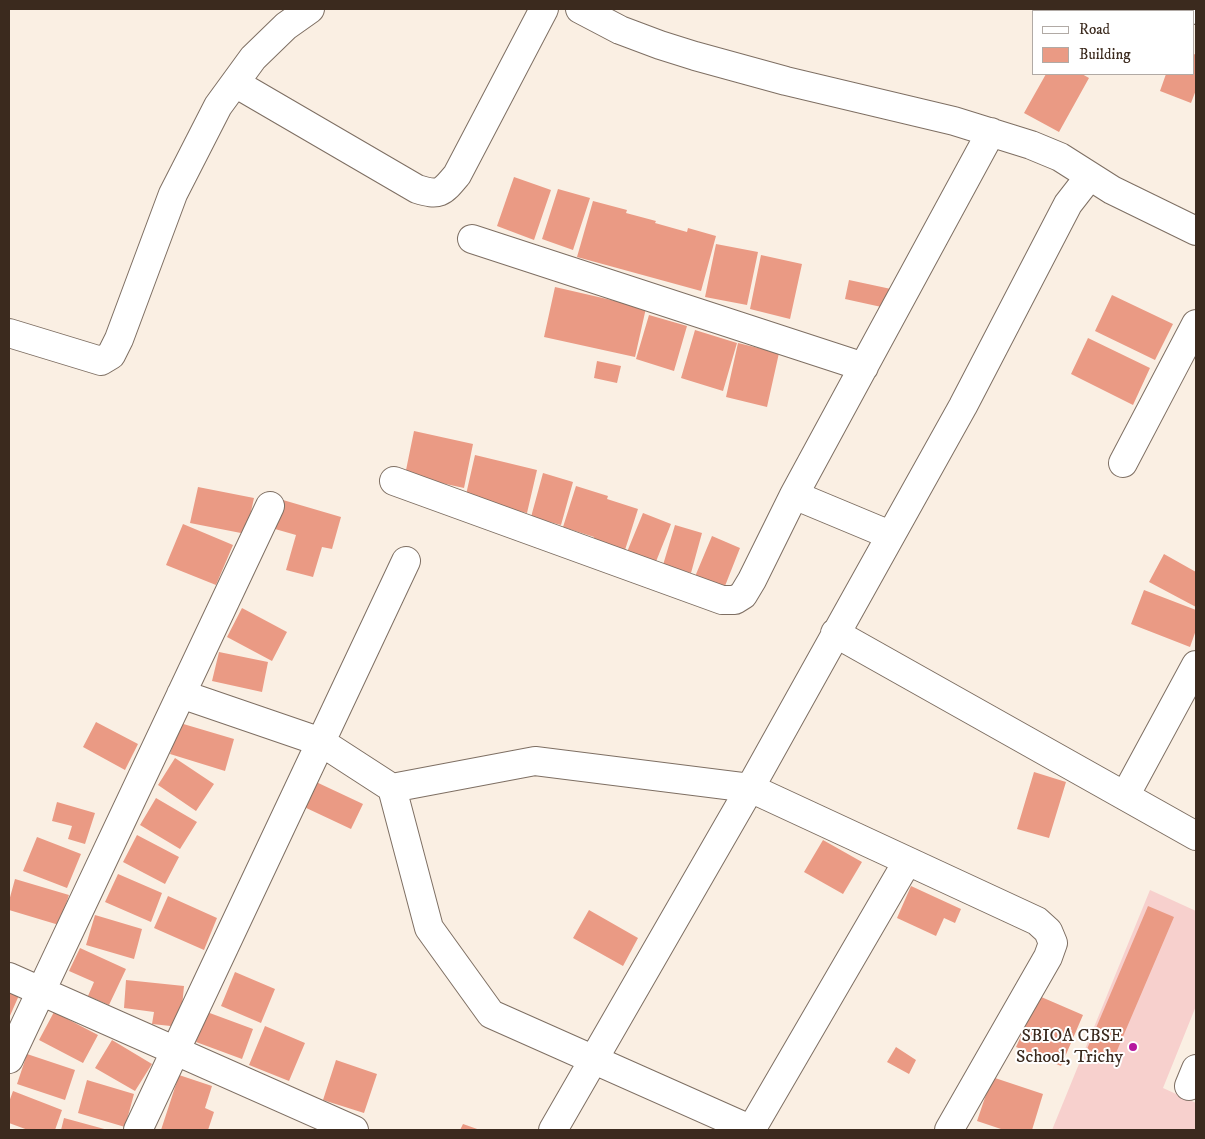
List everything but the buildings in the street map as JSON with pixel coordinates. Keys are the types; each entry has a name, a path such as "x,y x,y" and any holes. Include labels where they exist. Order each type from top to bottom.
{"street":[{"path":"9,333 101,361 111,355 173,194 218,106 253,58 286,26 310,9"},
{"path":"235,83 417,189 434,194 446,188 457,175 544,9"},
{"path":"580,9 620,30 695,56 786,81 954,121 1031,145 1060,156 1089,177 1112,190 1196,231"},
{"path":"394,481 722,600 734,600 743,595 794,495 991,132"},
{"path":"553,1130 750,788 963,406 1068,204 1089,177"},
{"path":"472,239 864,366"},
{"path":"1123,463 1196,324"},
{"path":"794,495 890,535"},
{"path":"9,1059 270,506"},
{"path":"138,1130 406,561"},
{"path":"835,633 1196,836"},
{"path":"1125,796 1196,665"},
{"path":"181,694 321,742 392,788 429,928 490,1014 752,1130 907,862"},
{"path":"392,788 535,761 750,788 1037,921 1048,931 1053,943 1048,957 949,1130"},
{"path":"9,977 175,1052 306,1120 354,1130"}],"shaded area":[{"name":"SBIOA CBSE School, Trichy","path":"1150,890 1196,911 1196,1006 1163,1088 1196,1103 1196,1130 1052,1130"}],"place":[{"name":"SBIOA CBSE School, Trichy","path":"1133,1047"}]}
